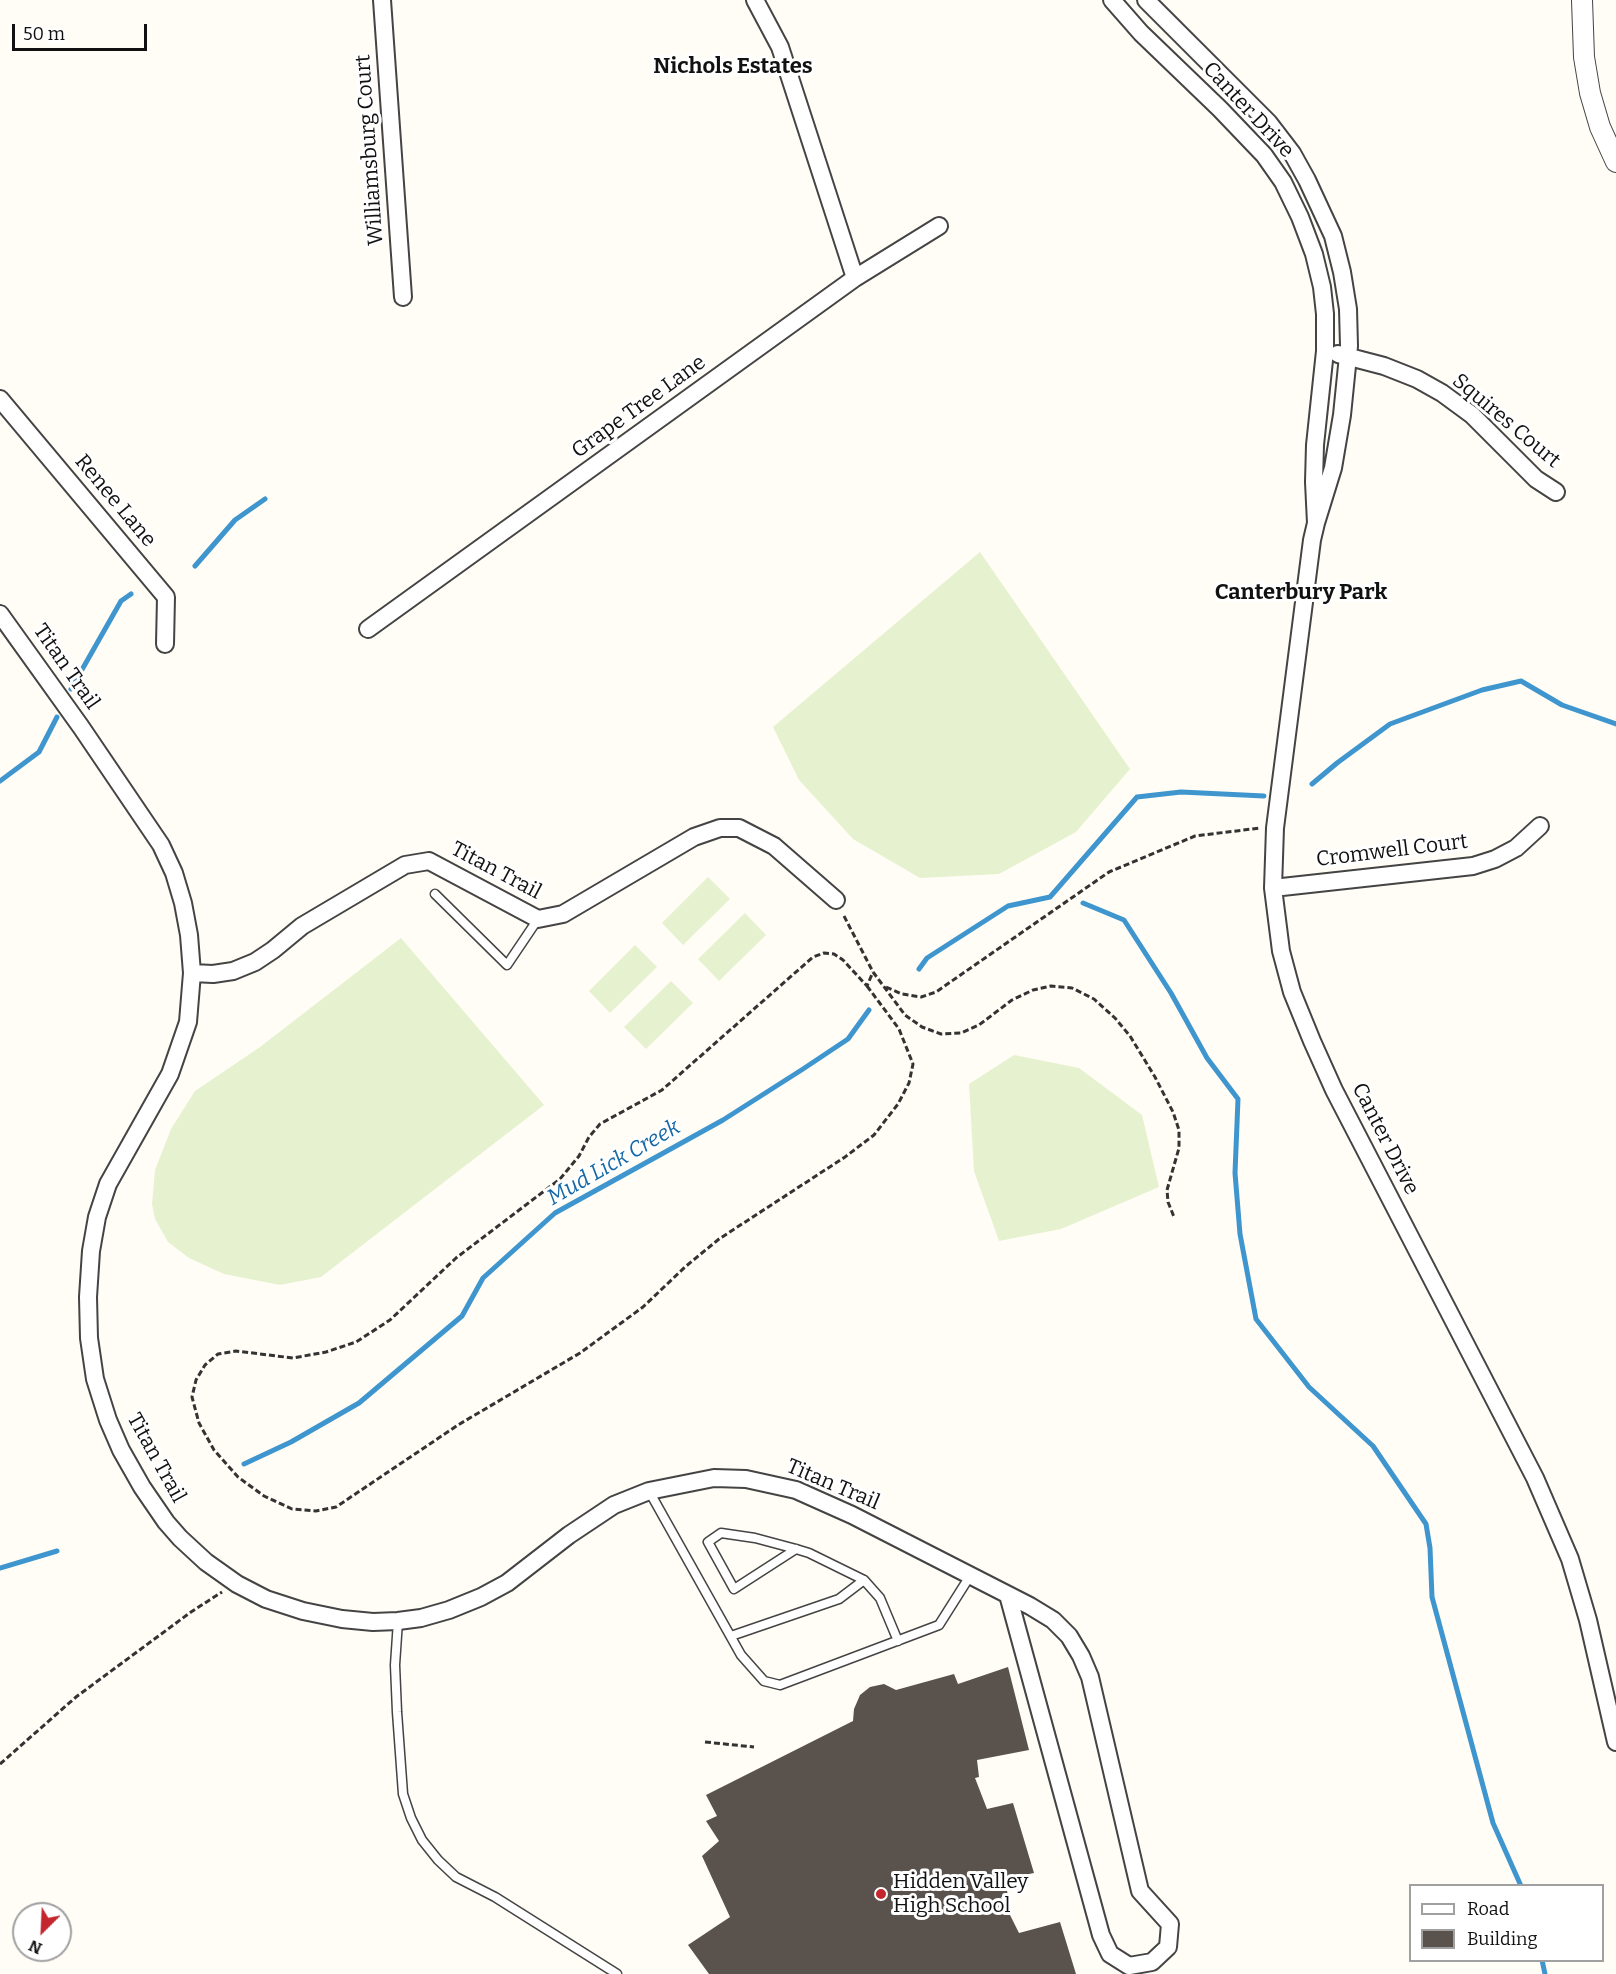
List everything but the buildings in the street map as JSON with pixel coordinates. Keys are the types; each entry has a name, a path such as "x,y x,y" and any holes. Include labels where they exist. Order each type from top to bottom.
{"street":[{"name":"Williamsburg Court","path":"382,0 403,297"},
{"path":"755,0 780,47 855,278"},
{"name":"Canter Drive","path":"1112,0 1141,33 1264,155 1283,182 1300,217 1314,254 1322,287 1325,314 1325,351 1315,444 1316,523"},
{"name":"Canter Drive","path":"1146,0 1269,123 1292,153 1333,236 1348,309 1348,356 1342,415 1333,468 1316,523 1309,563 1275,828 1273,888 1281,951 1292,992 1334,1090 1535,1478 1570,1559 1588,1620 1616,1742"},
{"path":"1582,0 1584,57 1590,93 1600,127 1616,162"},
{"name":"Grape Tree Lane","path":"368,629 855,278 939,226"},
{"name":"Squires Court","path":"1325,351 1384,366 1417,379 1442,393 1472,415 1536,479 1556,492"},
{"name":"Renee Lane","path":"0,399 166,597 165,644"},
{"name":"Titan Trail","path":"0,614 75,719 160,845 174,873 183,903 189,935 192,973 188,1022 170,1074 108,1184 97,1217 91,1251 88,1296 89,1338 95,1379 108,1420 121,1450 142,1487 180,1538 206,1562 237,1584 266,1599 303,1611 342,1619 373,1622 398,1621 421,1618 449,1610 481,1597 507,1583 582,1525 614,1504 648,1491 714,1478 746,1479 796,1490 852,1515 1008,1595 1053,1620 1069,1636 1082,1656 1090,1677 1140,1891 1170,1924 1168,1947 1152,1962 1129,1966 1110,1954 1101,1935 1008,1595"},
{"name":"Cromwell Court","path":"1273,888 1473,866 1495,859 1516,848 1540,826"},
{"name":"Titan Trail","path":"192,973 213,974 233,971 255,962 302,926 405,865 429,861 538,919 563,914 694,837 720,828 739,828 774,846 836,900"}],"lane":[{"path":"435,894 507,965 538,919"},
{"path":"648,1491 741,1655 764,1681 780,1685 939,1625 970,1576"},
{"path":"796,1550 734,1589 708,1542 721,1533 755,1538 796,1550 809,1554 864,1580 880,1598 898,1641"},
{"path":"731,1636 839,1599 864,1580"},
{"path":"398,1621 395,1665 404,1794 411,1818 422,1840 438,1860 456,1876 525,1915 617,1974"}],"path":[{"path":"884,986 903,994 921,997 936,992 1109,872 1196,836 1238,829 1275,828"},
{"path":"836,900 873,972 905,1014 922,1027 941,1034 961,1034 1012,1000 1033,990 1051,986 1072,988 1095,999 1130,1036 1173,1112 1179,1130 1179,1148 1167,1190 1168,1202 1174,1217"},
{"path":"824,953 834,954 843,960 867,986 899,1029 913,1064 909,1083 898,1104 874,1135 719,1239 685,1267 644,1307 580,1353 458,1425 336,1507 316,1512 292,1509 264,1496 238,1477 214,1450 199,1423 192,1397 196,1380 205,1365 218,1354 236,1351 293,1358 326,1352 356,1342 390,1320 456,1258 560,1179 579,1156 589,1137 600,1124 662,1090 813,957 824,953"},
{"path":"867,986 873,972"},
{"path":"0,1764 76,1697 191,1612 237,1584"},
{"path":"705,1742 754,1747"}],"green space":[{"path":"980,552 1130,769 1076,832 999,874 920,878 853,839 799,780 773,727"},
{"path":"708,877 730,899 683,945 662,923"},
{"path":"745,913 766,935 719,981 698,959"},
{"path":"401,938 544,1105 321,1277 280,1285 224,1274 189,1258 168,1242 155,1219 152,1204 155,1170 171,1129 195,1091 260,1047"},
{"path":"635,945 657,967 610,1013 589,991"},
{"path":"671,981 693,1003 646,1049 624,1027"},
{"path":"1014,1055 1079,1068 1142,1115 1159,1187 1061,1229 999,1241 974,1171 969,1084"}],"waterway":[{"path":"195,566 235,520 265,499"},
{"path":"71,689 121,601 131,594"},
{"name":"Mud Lick Creek","path":"1312,784 1390,724 1482,690 1521,681 1562,705 1616,724"},
{"path":"0,781 39,752 57,717"},
{"name":"Mud Lick Creek","path":"919,969 927,958 1008,906 1050,897 1137,797 1181,792 1264,796"},
{"path":"1083,903 1124,920 1171,993 1207,1058 1238,1099 1235,1173 1240,1234 1256,1319 1309,1387 1373,1446 1426,1524 1430,1548 1432,1597 1493,1823 1520,1884"},
{"name":"Mud Lick Creek","path":"244,1464 291,1442 359,1403 462,1316 483,1278 555,1213 723,1120 803,1069 848,1039 869,1010"},
{"name":"Mud Lick Creek","path":"0,1568 57,1551"},
{"path":"1542,1962 1545,1974"}],"place":[{"name":"Hidden Valley High School","path":"881,1894"}],"district":[{"name":"Nichols Estates","path":"733,67"},
{"name":"Canterbury Park","path":"1301,593"}]}
